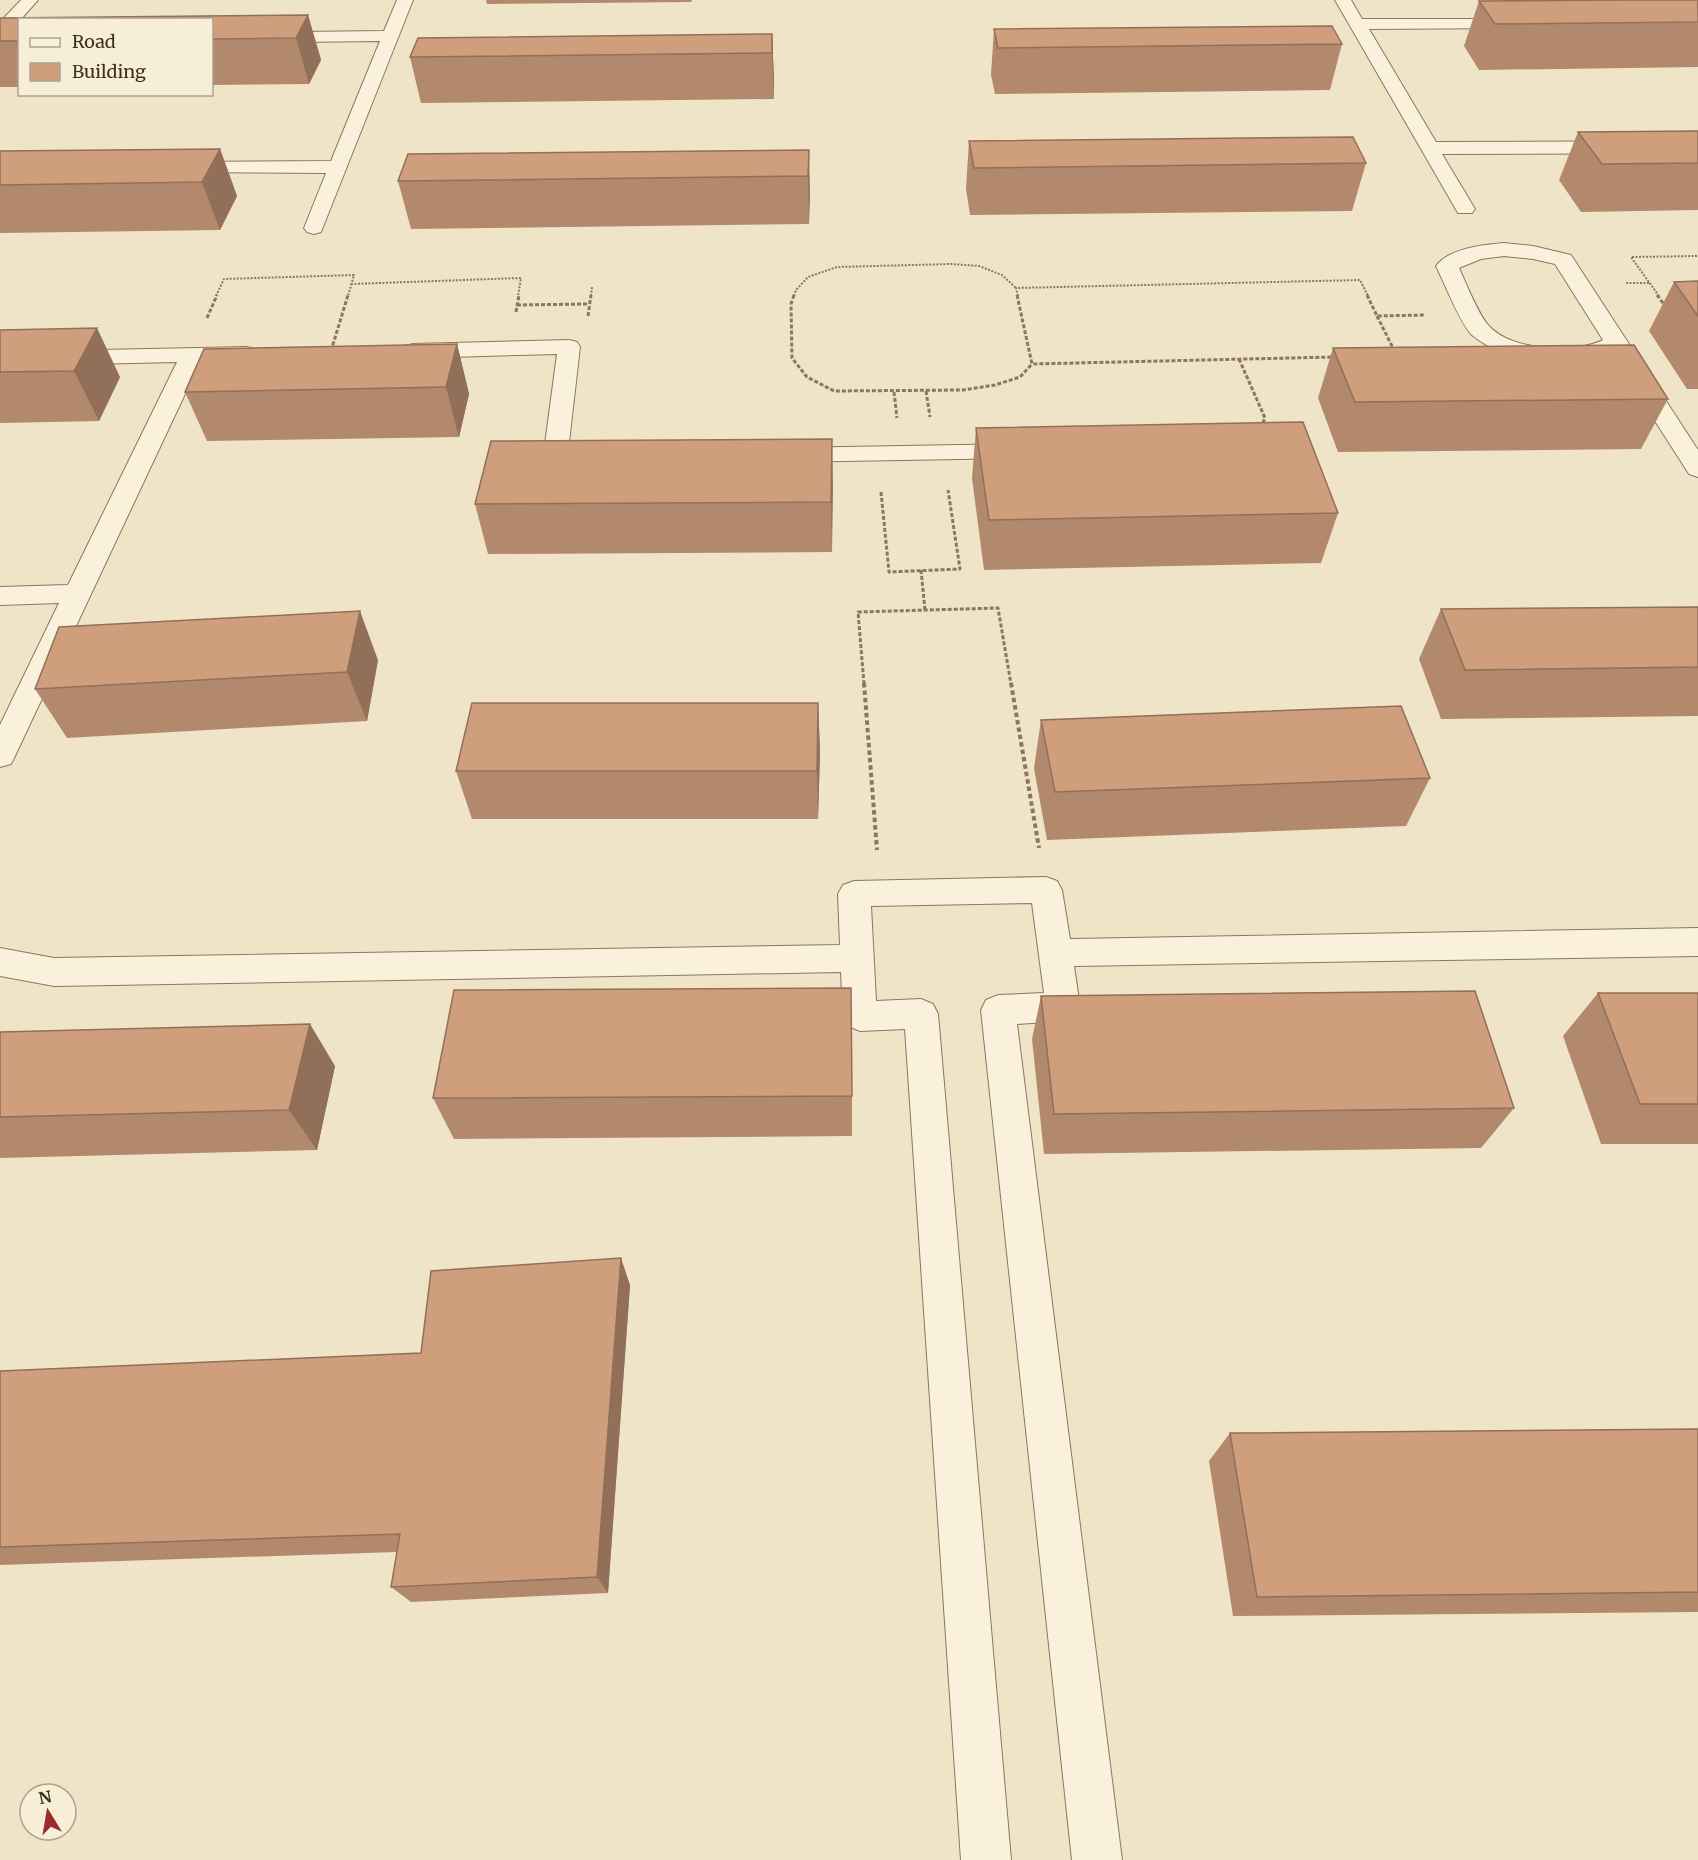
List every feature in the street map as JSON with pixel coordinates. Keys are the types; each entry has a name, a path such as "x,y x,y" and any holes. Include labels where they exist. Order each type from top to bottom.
{"lane":[{"path":"0,32 30,0"},
{"path":"314,228 405,0"},
{"path":"1343,0 1464,208"},
{"path":"1357,24 1533,23"},
{"path":"213,38 391,36"},
{"path":"0,40 18,40"},
{"path":"1429,148 1698,147"},
{"path":"163,168 338,167"},
{"path":"1615,343 1594,354 1546,355 1501,345 1479,330 1447,266 1461,257 1487,251 1532,250 1563,260 1698,469"},
{"path":"391,351 569,347 555,459 602,458"},
{"path":"0,359 331,352"},
{"path":"0,756 192,355"},
{"path":"1671,428 1698,428"},
{"path":"769,455 1040,451"},
{"path":"0,596 78,594"},
{"path":"986,1860 921,1014 860,1016 854,894 1046,890 1063,1007 998,1010 1097,1860"},
{"path":"1055,953 1698,942"},
{"path":"0,962 54,972 857,958"}],"path":[{"path":"1666,308 1631,257 1698,256"},
{"path":"1032,363 1016,288 1002,275 979,266 951,264 837,267 808,276 796,290 791,304 792,358 807,377 834,391 963,390 995,385 1020,377 1032,363 1340,356"},
{"path":"192,355 224,279 354,274 331,352"},
{"path":"351,284 521,278 510,348"},
{"path":"1016,288 1360,280 1397,355 1385,355"},
{"path":"517,305 589,303"},
{"path":"1377,316 1471,314"},
{"path":"1239,359 1265,418 1260,428"},
{"path":"917,453 923,490"},
{"path":"948,489 960,569 890,572 880,492 923,490 948,489"},
{"path":"921,570 925,610"},
{"path":"880,895 858,612 998,608 1046,890"}],"building":[{"path":"1698,0 1698,22 1495,24 1479,1"},
{"path":"308,15 296,38 213,39 213,18 18,18 18,41 0,41 0,18"},
{"path":"1332,26 1342,44 998,48 994,29"},
{"path":"772,34 772,53 410,57 418,38"},
{"path":"1698,131 1698,163 1602,164 1578,132"},
{"path":"1353,137 1366,163 974,168 969,141"},
{"path":"220,149 202,182 0,185 0,151"},
{"path":"809,150 808,176 398,181 408,154"},
{"path":"1698,281 1698,316 1674,282"},
{"path":"97,328 74,371 0,372 0,330"},
{"path":"457,344 446,387 185,392 204,349"},
{"path":"1634,345 1668,399 1355,402 1333,348"},
{"path":"1303,422 1338,513 989,520 976,428"},
{"path":"832,439 831,502 475,504 491,441"},
{"path":"1698,607 1698,667 1465,670 1441,609"},
{"path":"360,611 347,672 35,689 59,627"},
{"path":"472,703 818,703 817,771 456,771"},
{"path":"1401,706 1430,778 1055,792 1041,720"},
{"path":"851,988 852,1096 433,1098 454,990"},
{"path":"1475,991 1514,1108 1054,1114 1041,996"},
{"path":"1598,993 1698,993 1698,1104 1640,1104"},
{"path":"310,1024 289,1110 0,1117 0,1032"},
{"path":"621,1258 597,1577 391,1587 400,1534 0,1547 0,1371 421,1353 431,1271"},
{"path":"1698,1429 1698,1592 1257,1597 1230,1433"}]}
